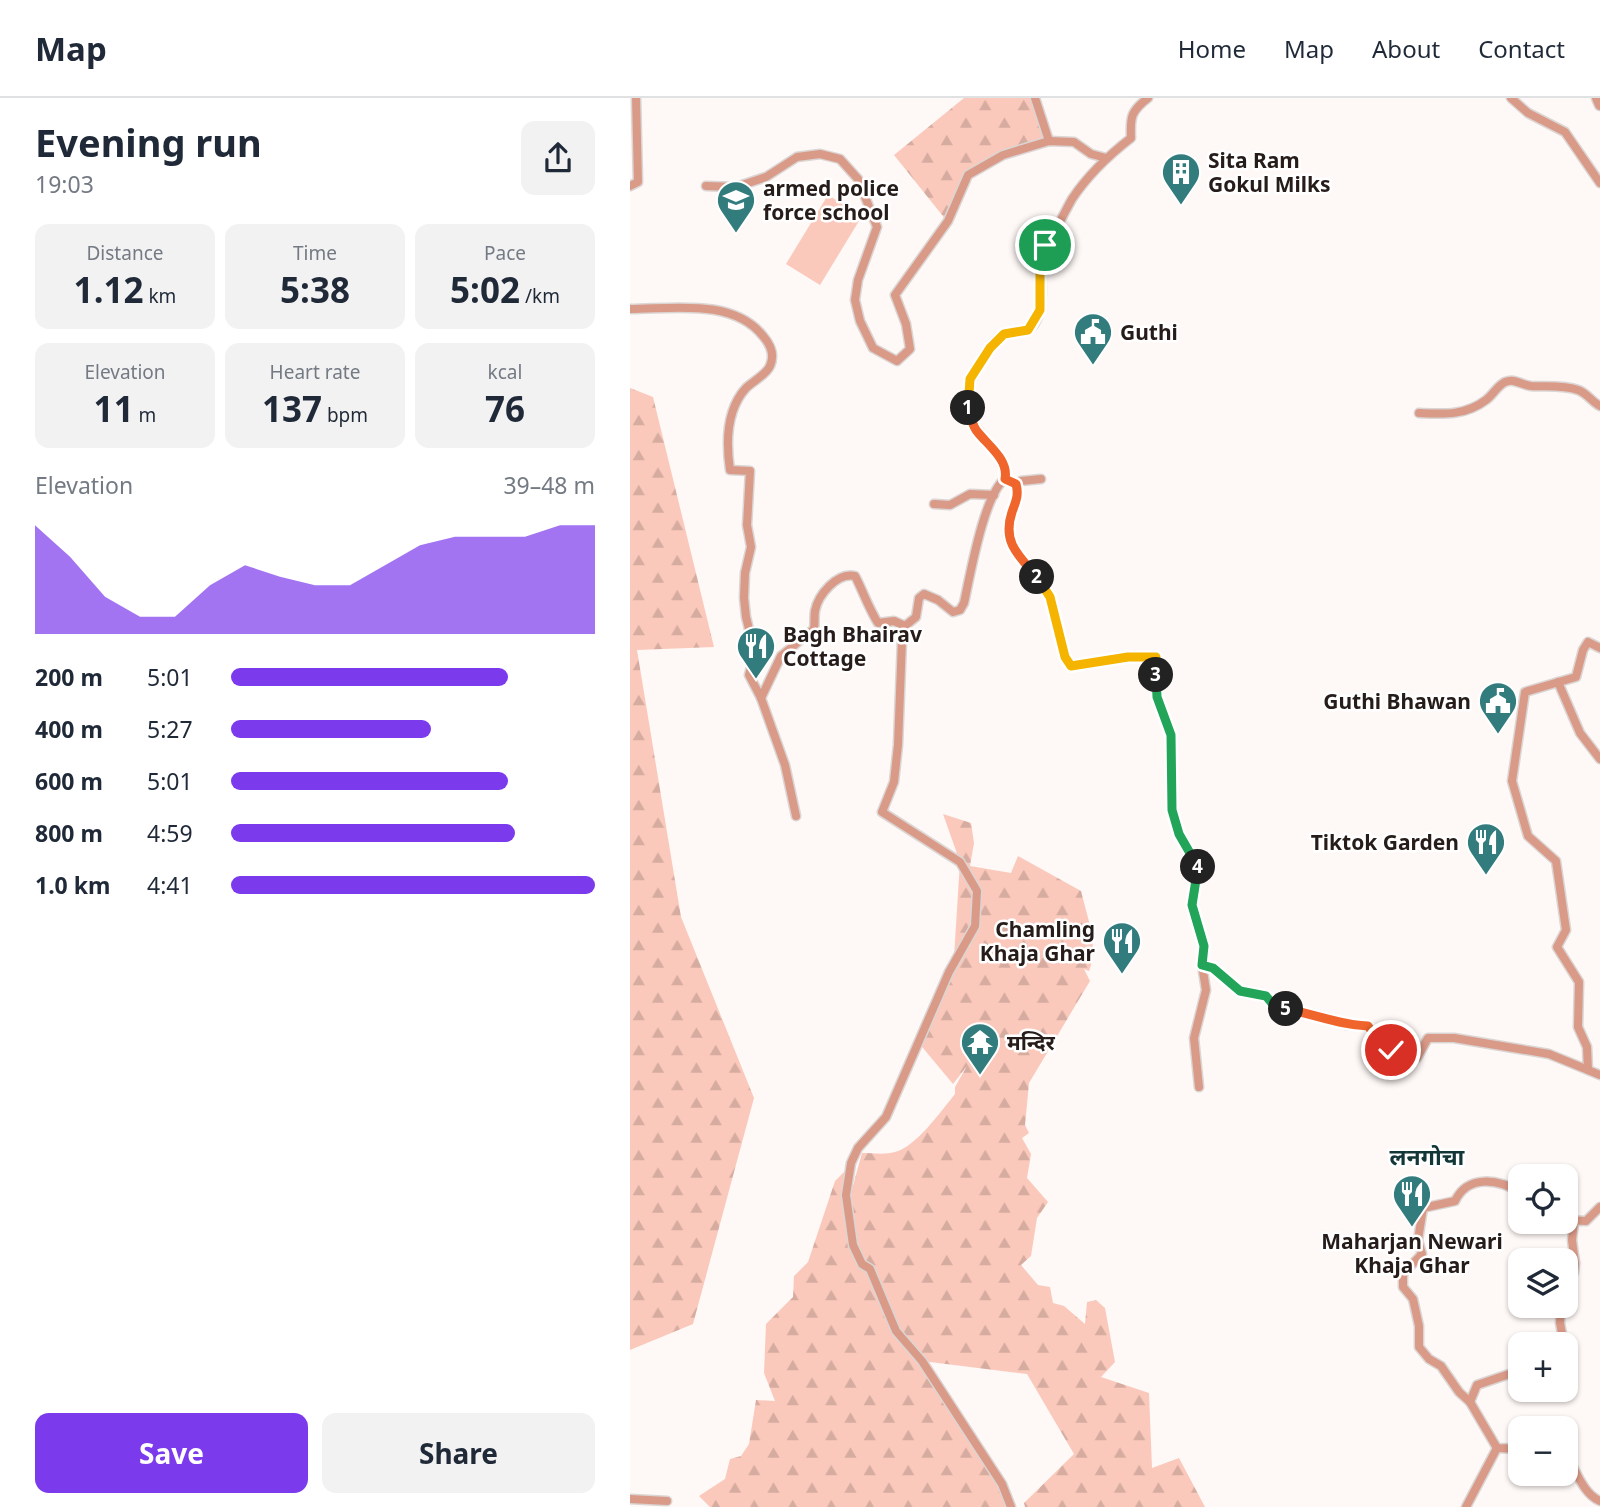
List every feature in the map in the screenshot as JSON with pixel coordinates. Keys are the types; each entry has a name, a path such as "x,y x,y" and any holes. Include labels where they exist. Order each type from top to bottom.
{"street":[{"path":"630,186 638,182 636,98"},
{"path":"1035,98 1049,141"},
{"path":"1011,1507 1002,1483 922,1361 896,1331 870,1269 862,1264 853,1245 846,1195 851,1163 858,1148 886,1117 948,972 975,926 977,891 960,862 882,812 894,782 905,626 916,617 919,598 924,594 938,600 953,612 960,610 986,511 1000,483 1005,479 1007,470 974,427 967,405 970,379 990,348 1004,334 1028,330 1033,325 1040,310 1040,268 1045,245 1074,197 1106,158 1131,138 1130,119 1137,107 1148,98"},
{"path":"1511,98 1528,113 1565,132 1600,183"},
{"path":"1597,98 1600,105"},
{"path":"706,186 736,187 766,177 797,157 820,154 840,159 858,179 877,227 855,300 860,321 873,348 897,361 910,349 906,324 895,295 947,221 968,174 1003,155 1049,141 1074,142 1090,154 1106,158"},
{"path":"630,309 707,308 747,321 769,343 772,353 770,365 746,388 737,402 729,427 728,445 730,470 750,471 747,525 751,547 745,573 744,598 755,653 749,675 761,698 785,765 796,816"},
{"path":"1419,413 1444,416 1475,407 1508,380 1519,381 1528,386 1550,385 1576,389 1600,406"},
{"path":"1005,479 1016,484"},
{"path":"1016,484 1041,479"},
{"path":"1016,484 1018,494 1008,524 1008,537 1050,597 1065,657 1071,666 1128,657 1156,657 1157,697 1171,735 1172,810 1179,834 1199,869 1192,905 1204,946 1202,965 1206,990 1194,1038 1199,1087"},
{"path":"934,504 950,505 970,494 994,495"},
{"path":"761,698 781,656 814,629 815,608 839,577 850,574 855,576 863,590 867,606 878,623 894,621 905,626"},
{"path":"1588,1070 1587,1047 1578,1027 1579,982 1557,947 1566,930 1556,861 1528,836 1512,781 1525,692 1576,677 1583,650 1588,642 1600,648"},
{"path":"1558,682 1580,733 1600,759"},
{"path":"1202,965 1213,968 1240,991 1266,996 1275,1007 1312,1014 1346,1025 1368,1026 1380,1043 1410,1058 1417,1058 1428,1038 1454,1038 1549,1054 1600,1076"},
{"path":"1497,1448 1471,1402 1459,1392 1441,1366 1429,1359 1419,1347 1419,1326 1413,1299 1403,1287 1403,1274 1422,1254 1418,1240 1423,1208 1455,1201 1460,1190 1477,1181 1508,1186"},
{"path":"1578,1221 1586,1221 1600,1207"},
{"path":"1471,1402 1477,1385 1508,1374"},
{"path":"1497,1448 1508,1448"},
{"path":"1466,1507 1497,1448"},
{"path":"1578,1477 1592,1498 1600,1502"},
{"path":"630,1499 667,1501"}],"green space":[{"path":"964,98 1031,98 1049,141 968,172 946,220 894,155"},
{"path":"828,195 862,216 820,285 786,264"},
{"path":"630,388 653,397 714,647 637,650 681,917 754,1098 693,1324 630,1350"},
{"path":"943,814 971,823 974,843 970,866 1011,873 1018,856 1081,891 1093,951 1089,971 1084,969 1090,981 1029,1083 1025,1125 1029,1133 1022,1138 1031,1154 1027,1178 1048,1202 1037,1218 1031,1256 1021,1265 1038,1285 1050,1287 1053,1303 1064,1306 1085,1324 1087,1302 1096,1300 1105,1308 1115,1362 1101,1377 1149,1393 1152,1468 1179,1458 1205,1507 1025,1507 1024,1503 1074,1454 1027,1374 922,1361 997,1481 1007,1507 710,1507 699,1496 725,1479 730,1459 741,1456 749,1444 756,1400 775,1401 764,1373 766,1324 793,1297 794,1276 808,1262 835,1181 848,1168 854,1248 856,1233 851,1193 862,1153 891,1153 911,1143 955,1094 955,1087 967,1066 953,1084 918,1042 953,973 960,862"}],"place":[{"name":"Sita Ram Gokul Milks","path":"1181,206"},
{"name":"armed police force school","path":"736,234"},
{"name":"Guthi","path":"1093,366"},
{"name":"Bagh Bhairav Cottage","path":"756,680"},
{"name":"Guthi Bhawan","path":"1498,735"},
{"name":"Tiktok Garden","path":"1486,876"},
{"name":"Chamling Khaja Ghar","path":"1122,975"},
{"name":"मन्दिर","path":"980,1076"},
{"name":"Maharjan Newari Khaja Ghar","path":"1412,1228"}],"district":[{"name":"लनगोचा","path":"1427,1156"}],"route":[{"path":"1045,245 1040,268 1040,310 1033,325 1028,330 1004,334 990,348 970,379 967,405 974,427 1002,461 1007,470 1005,479 1016,484 1018,494 1008,524 1008,537 1050,597 1065,657 1071,666 1128,657 1156,657 1157,697 1171,735 1172,810 1179,834 1199,869 1192,905 1204,946 1202,965 1213,968 1240,991 1266,996 1275,1007 1312,1014 1346,1025 1368,1026 1380,1043 1391,1050"}]}
